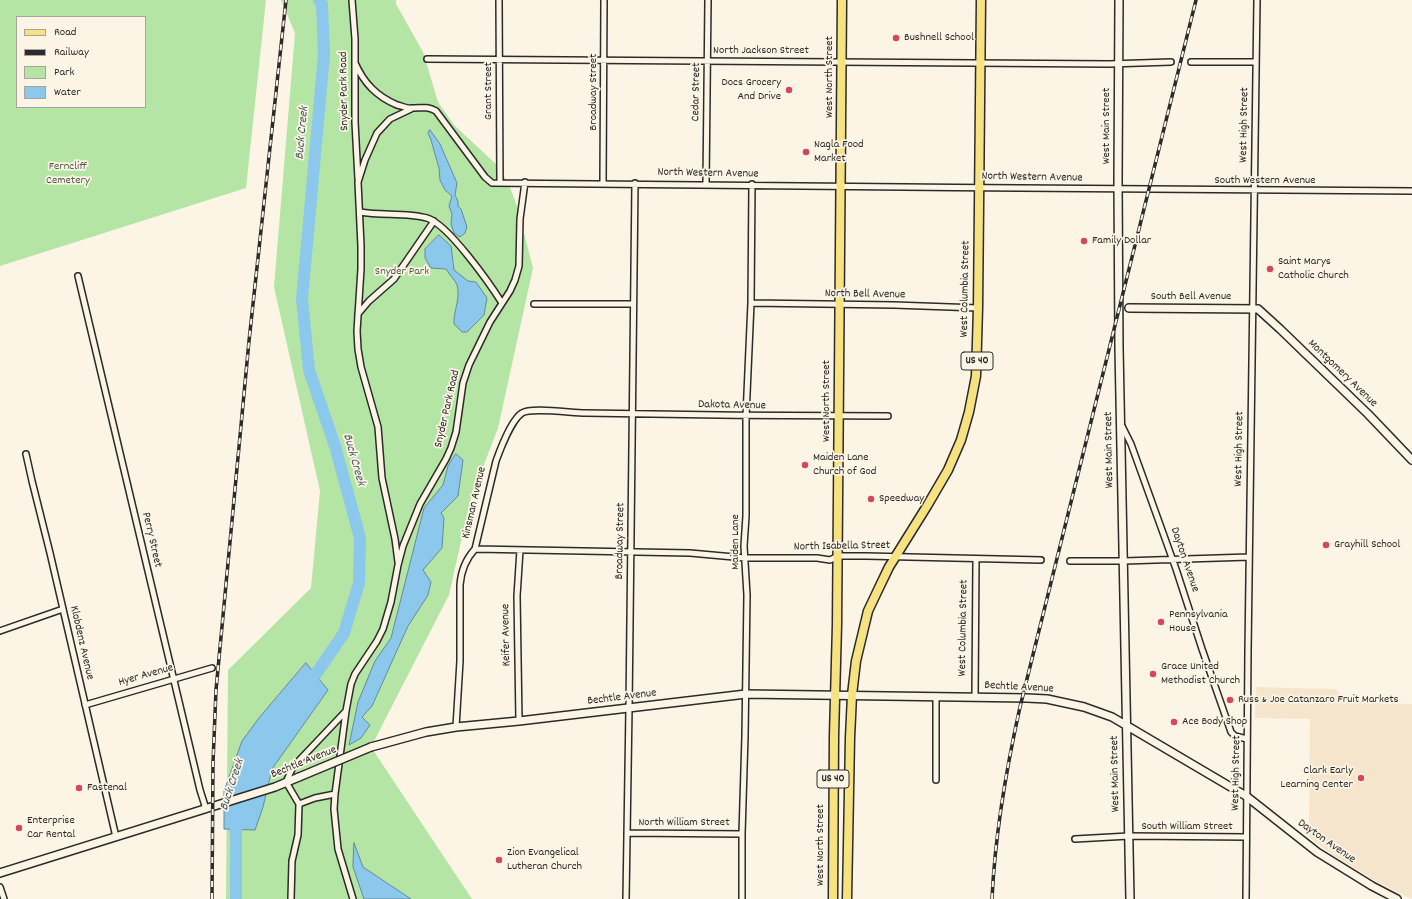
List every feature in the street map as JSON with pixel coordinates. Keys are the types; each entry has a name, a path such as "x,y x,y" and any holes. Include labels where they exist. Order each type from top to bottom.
{"main road":[{"name":"West North Street","path":"833,899 834,694 837,653 838,556 842,0"},
{"name":"West Columbia Street","path":"852,695 856,660 868,611 896,556 948,470 969,412 976,376 981,0"},
{"name":"West Main Street","path":"1119,0 1118,189 1130,899"},
{"name":"South Bell Avenue","path":"1129,308 1252,309"},
{"name":"Montgomery Avenue","path":"1252,309 1258,309 1262,312 1368,414 1412,460"},
{"name":"Bechtle Avenue","path":"0,873 275,787 371,747 426,732 456,727 746,694 834,694 1047,699 1084,707 1112,717 1246,796"},
{"name":"US 40","path":"847,899 852,695"},
{"name":"Dayton Avenue","path":"1246,796 1317,852 1372,886 1397,899"}],"street":[{"name":"Snyder Park Road","path":"352,0 361,269 357,315 358,348 361,367 378,427 382,478 395,540 398,565"},
{"name":"Grant Street","path":"499,0 500,182"},
{"name":"Broadway Street","path":"603,183 604,0"},
{"name":"Cedar Street","path":"706,184 708,0"},
{"name":"West High Street","path":"1246,899 1246,796 1257,0"},
{"name":"North Jackson Street","path":"427,58 842,62 1171,62"},
{"path":"1190,62 1256,62"},
{"name":"North Western Avenue","path":"355,63 366,82 379,96 411,109 426,107 436,111 485,177 492,183 752,184 1118,189"},
{"name":"Snyder Park Road","path":"358,182 365,160 377,133 397,114 411,109"},
{"name":"Snyder Park Road","path":"353,899 338,849 334,809 346,711 351,684 355,674 377,641 383,629 391,602 403,546 420,504 451,448 456,432 463,383 469,365 490,322 512,285 519,266 520,219 525,182"},
{"name":"Broadway Street","path":"626,899 635,184"},
{"name":"Maiden Lane","path":"742,899 747,595 744,546 746,516 746,416 751,303 752,184"},
{"name":"South Western Avenue","path":"1118,189 1412,191"},
{"path":"360,212 382,215 421,216 442,226 478,268 502,303"},
{"path":"357,315 369,301 394,279 434,221"},
{"name":"Perry Street","path":"78,276 173,679 206,809"},
{"name":"North Bell Avenue","path":"751,303 978,308"},
{"path":"534,304 633,304"},
{"name":"Kinsman Avenue","path":"456,727 460,662 461,574 468,558 475,549 496,461 501,447 516,419 522,413 532,411 576,413"},
{"name":"Dakota Avenue","path":"576,413 746,416 888,416"},
{"name":"Dayton Avenue","path":"1121,424 1130,444 1172,560 1231,732 1235,736 1247,739"},
{"name":"Klobdenz Avenue","path":"26,454 116,837"},
{"name":"North Isabella Street","path":"475,549 690,553 745,558 818,558 830,560 838,556 1041,560"},
{"name":"Keifer Avenue","path":"519,721 517,596 520,550"},
{"path":"1070,561 1172,560 1249,557"},
{"name":"West Columbia Street","path":"975,697 976,558"},
{"path":"0,631 63,609"},
{"name":"Hyer Avenue","path":"85,705 212,668"},
{"path":"936,696 936,780"},
{"path":"291,899 292,861 298,835 299,804 286,782 293,767 346,711"},
{"path":"299,804 335,794"},
{"name":"North William Street","path":"627,833 742,834"},
{"path":"1075,839 1129,836"},
{"name":"South William Street","path":"1129,836 1246,837"},
{"path":"0,887 4,899"}],"shaded area":[{"name":"Clark Early Learning Center","path":"1256,687 1335,689 1349,702 1412,704 1412,899 1377,882 1331,854 1309,837 1310,719 1255,718"}],"green space":[{"name":"Ferncliff Cemetery","path":"0,0 266,0 246,188 0,266"},
{"name":"Snyder Park","path":"281,0 396,0 396,4 423,52 438,102 454,125 498,166 509,185 517,206 533,268 498,428 470,501 449,595 371,747 472,899 226,899 228,670 311,588 320,491 274,287 295,33"}],"water":[{"path":"430,130 440,144 457,183 455,195 467,227 465,233 460,237 454,233 451,224 452,214 449,206 452,196 445,190 440,180 439,168 428,133"},
{"path":"439,235 451,246 454,270 468,281 476,282 487,298 484,315 467,332 462,332 454,324 458,300 456,283 446,269 431,268 425,258 425,249"},
{"path":"456,454 463,460 458,496 441,513 444,518 442,548 423,570 431,582 428,595 408,626 372,706 362,717 370,725 361,738 349,745 358,702 375,661 391,638 424,508 443,485 448,466"},
{"path":"306,663 328,690 272,769 263,807 255,830 224,829 224,791 242,741 259,718"},
{"path":"354,843 363,867 411,899 364,899 353,867"}],"waterway":[{"name":"Buck Creek","path":"307,687 344,633 359,583 360,538 335,446 309,370 302,299 324,55 322,4 319,0"},
{"name":"Buck Creek","path":"236,899 236,822 238,814"}],"railway":[{"path":"212,899 213,763 216,690 249,341 286,0"},
{"path":"992,899 993,875 1002,802 1020,707 1196,0"}],"place":[{"name":"Bushnell School","path":"896,38"},
{"name":"Docs Grocery And Drive","path":"789,90"},
{"name":"Nagla Food Market","path":"806,152"},
{"name":"Family Dollar","path":"1084,241"},
{"name":"Saint Marys Catholic Church","path":"1270,269"},
{"name":"Maiden Lane Church of God","path":"805,465"},
{"name":"Speedway","path":"871,499"},
{"name":"Grayhill School","path":"1326,545"},
{"name":"Pennsylvania House","path":"1161,622"},
{"name":"Grace United Methodist Church","path":"1153,674"},
{"name":"Russ & Joe Catanzaro Fruit Markets","path":"1230,700"},
{"name":"Ace Body Shop","path":"1174,722"},
{"name":"Clark Early Learning Center","path":"1361,778"},
{"name":"Fastenal","path":"79,788"},
{"name":"Enterprise Car Rental","path":"19,828"},
{"name":"Zion Evangelical Lutheran Church","path":"499,860"}]}
